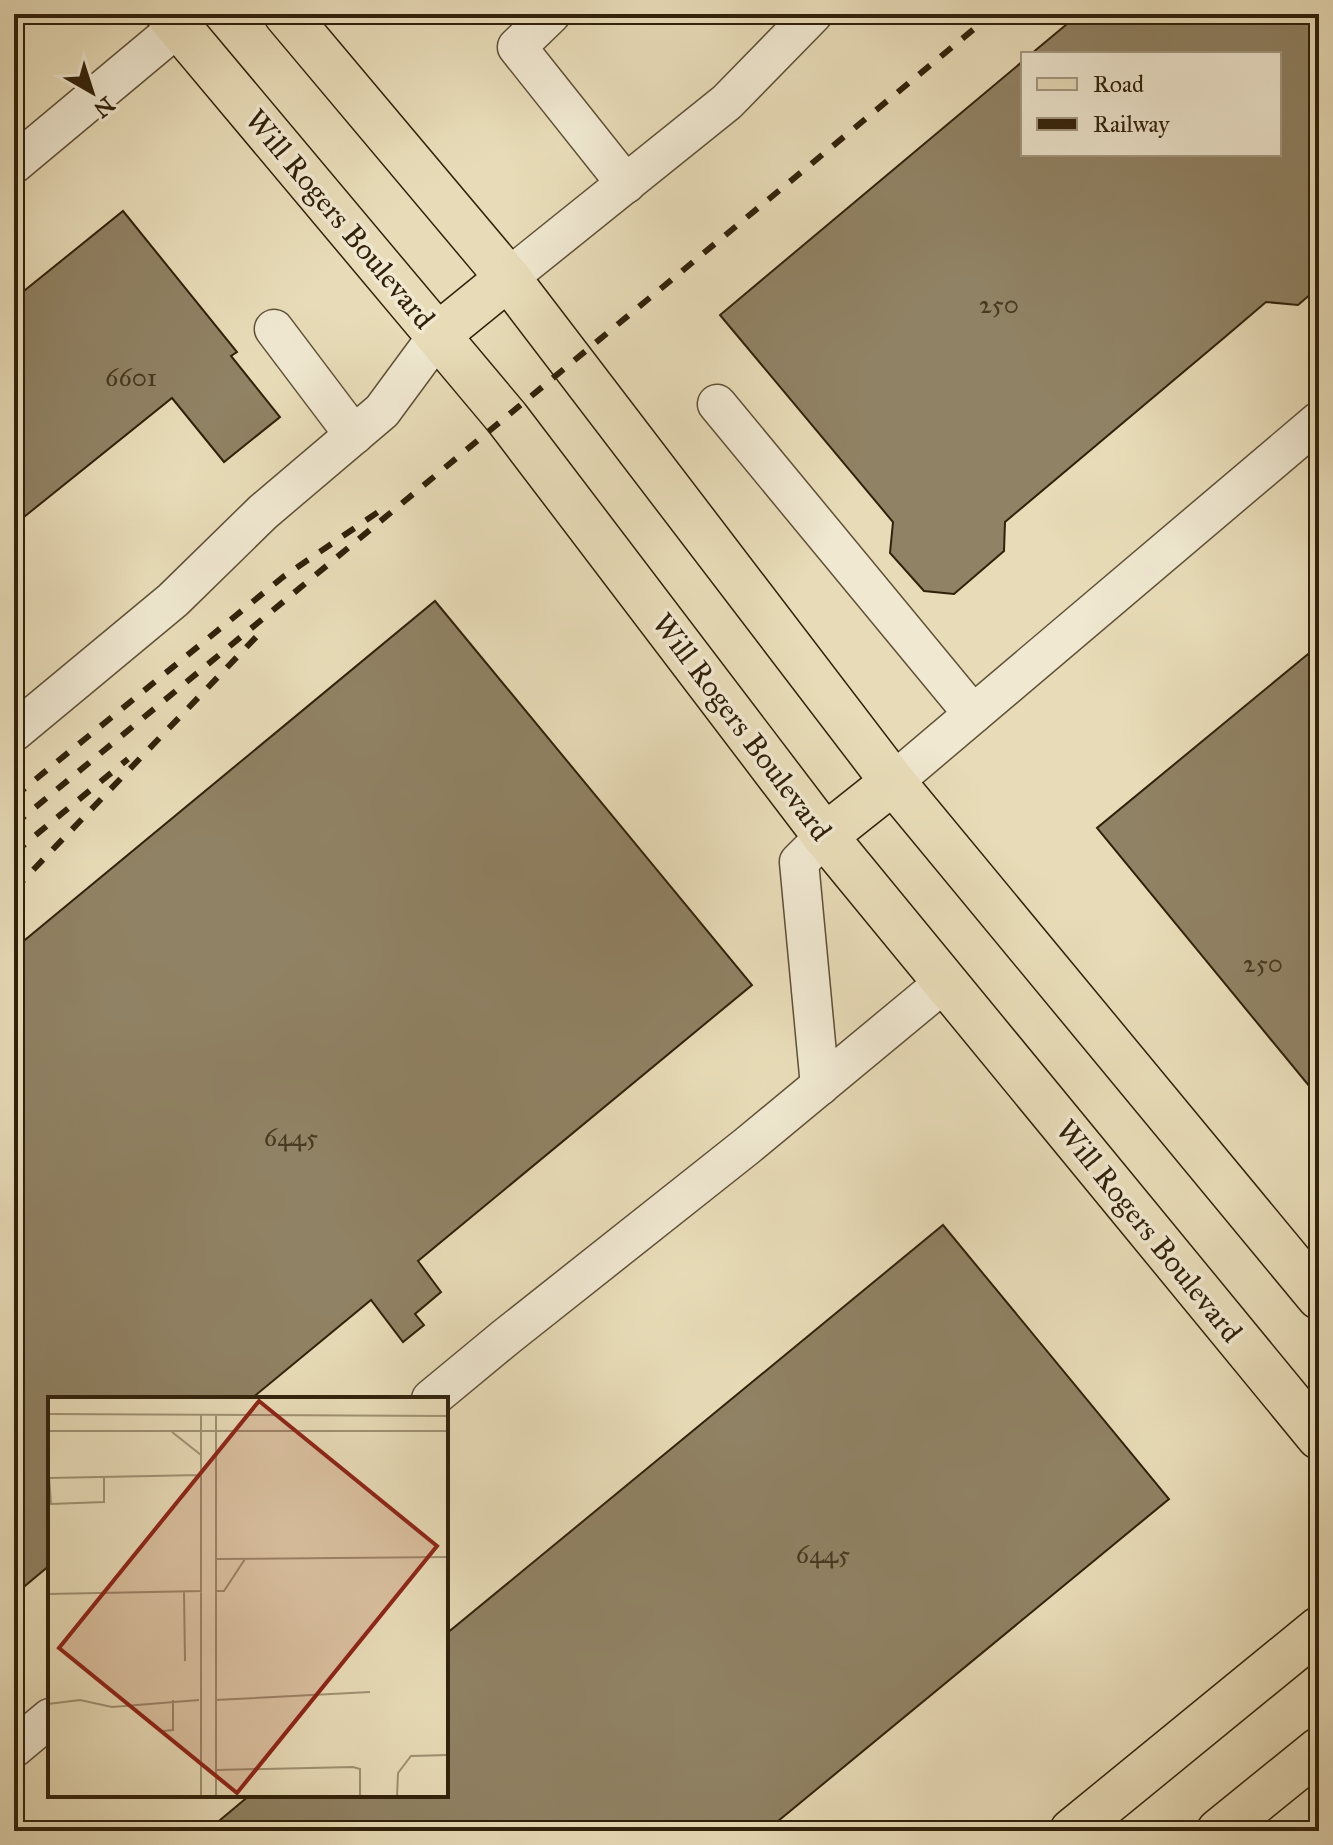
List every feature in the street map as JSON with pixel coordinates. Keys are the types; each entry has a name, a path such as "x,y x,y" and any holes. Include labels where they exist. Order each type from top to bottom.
{"main road":[{"path":"286,14 508,278 893,782 1319,1297"},
{"name":"Will Rogers Boulevard","path":"173,20 507,418 825,836 1319,1437"},
{"path":"438,335 508,278"},
{"path":"825,836 893,782"},
{"path":"1072,1831 1315,1628"},
{"path":"1219,1831 1319,1750"}],"lane":[{"path":"551,14 517,47 626,184"},
{"path":"508,278 727,102 813,14"},
{"path":"14,164 173,20"},
{"path":"274,329 354,435"},
{"path":"14,732 173,600 263,512 382,411 438,335"},
{"path":"717,404 973,714"},
{"path":"893,782 1319,421"},
{"path":"820,1086 799,862 825,836"},
{"path":"433,1397 945,982"},
{"path":"14,1748 48,1720"}],"building":[{"path":"1079,14 1319,14 1319,287 1298,305 1266,302 1005,522 1004,551 954,594 924,591 890,553 893,522 720,315 1021,63 1021,156 1281,156 1281,52 1033,52"},
{"path":"123,211 237,352 231,356 280,417 224,462 172,398 14,525 14,299"},
{"path":"435,601 752,985 418,1261 441,1292 415,1314 424,1325 403,1342 371,1300 253,1397 48,1397 48,1567 14,1595 14,949"},
{"path":"1319,645 1319,1098 1097,828"},
{"path":"943,1225 1169,1499 766,1831 207,1831 248,1797 448,1797 448,1632"}],"railway":[{"path":"14,825 992,14"},
{"path":"14,797 283,577 381,510"},
{"path":"14,890 260,633"},
{"path":"14,853 128,759"}]}
